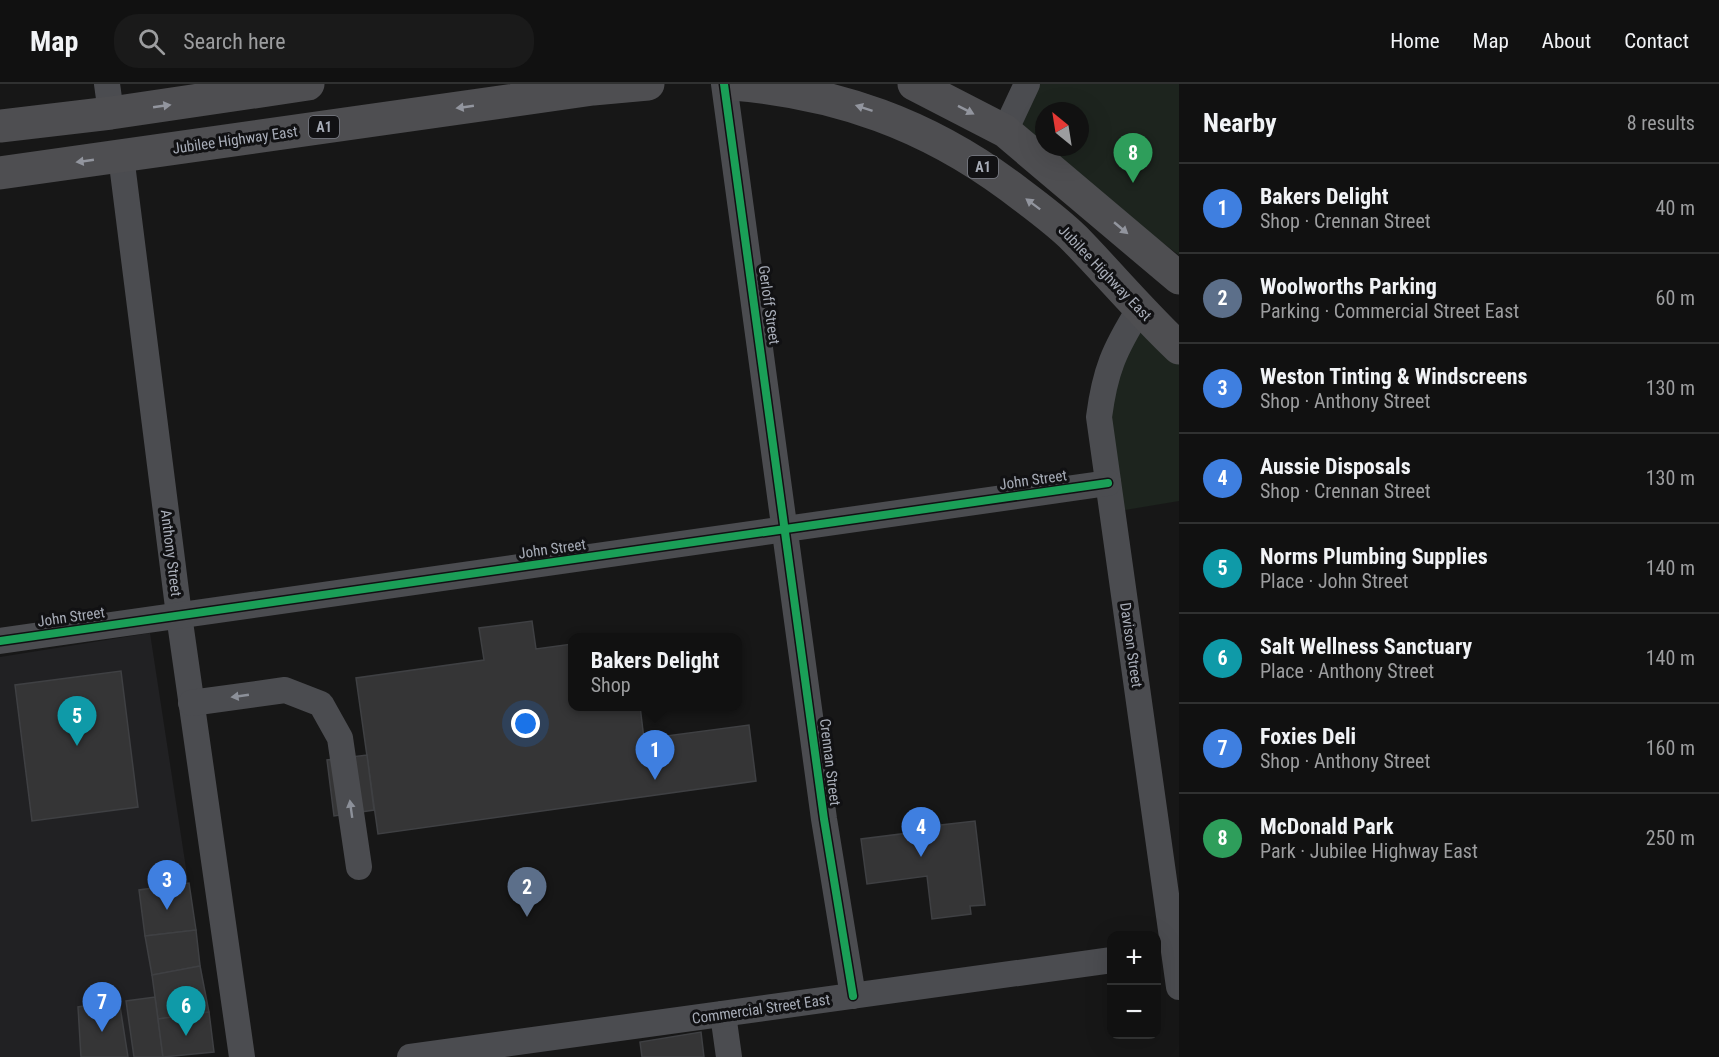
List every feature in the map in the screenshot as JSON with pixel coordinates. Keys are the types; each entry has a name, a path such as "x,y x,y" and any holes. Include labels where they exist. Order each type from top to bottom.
{"highway":[{"path":"0,126 109,99 308,84"},
{"name":"Jubilee Highway East","path":"0,173 121,156 505,93 648,84"},
{"name":"Jubilee Highway East","path":"733,84 816,90 889,117 987,169 1074,238 1139,310 1179,348"},
{"path":"914,84 1005,131 1179,278"}],"street":[{"name":"Gerloff Street","path":"724,84 786,530"},
{"path":"1005,131 1027,84"},
{"name":"Anthony Street","path":"121,156 179,615 242,1057"},
{"name":"Davison Street","path":"1139,310 1114,350 1104,381 1098,417 1170,952 1179,987"},
{"name":"John Street","path":"0,641 1108,483"},
{"name":"Crennan Street","path":"786,530 824,819 852,996"},
{"path":"192,703 285,690 321,704 340,738 359,867"},
{"name":"Commercial Street East","path":"410,1057 1107,961"},
{"path":"723,1014 729,1057"}],"shaded area":[{"path":"1038,84 1179,84 1179,255 1130,219 1054,156 1089,156 1089,102 1035,102 1035,140 1018,126"},
{"path":"1139,320 1179,357 1179,501 1119,511 1104,415"},
{"path":"150,633 214,1051 174,1057 0,1057 0,657"}],"building":[{"path":"532,621 536,649 568,645 568,711 641,711 644,739 749,725 756,781 378,834 356,678 484,660 479,628"},
{"path":"121,671 138,807 32,821 15,685"},
{"path":"367,755 374,810 334,816 327,760"},
{"path":"975,821 985,905 970,906 971,914 932,919 927,876 867,884 861,839 932,830 932,826"},
{"path":"189,883 196,930 145,936 139,890"},
{"path":"196,930 200,966 152,975 145,936"},
{"path":"200,966 209,1012 158,1019 152,975"},
{"path":"155,997 163,1057 134,1057 126,1001"},
{"path":"119,1000 128,1057 81,1057 78,1007"},
{"path":"209,1012 214,1052 163,1057 158,1019"},
{"path":"701,1032 704,1057 642,1057 640,1042"}],"cycle path":[{"path":"724,84 824,819 853,996"},
{"path":"0,641 1108,483"}],"place":[{"name":"McDonald Park","path":"1133,183"},
{"name":"Norms Plumbing Supplies","path":"77,746"},
{"name":"Bakers Delight","path":"655,780"},
{"name":"Aussie Disposals","path":"921,857"},
{"name":"Weston Tinting & Windscreens","path":"167,910"},
{"name":"Woolworths Parking","path":"527,917"},
{"name":"Foxies Deli","path":"102,1032"},
{"name":"Salt Wellness Sanctuary","path":"186,1036"}]}
